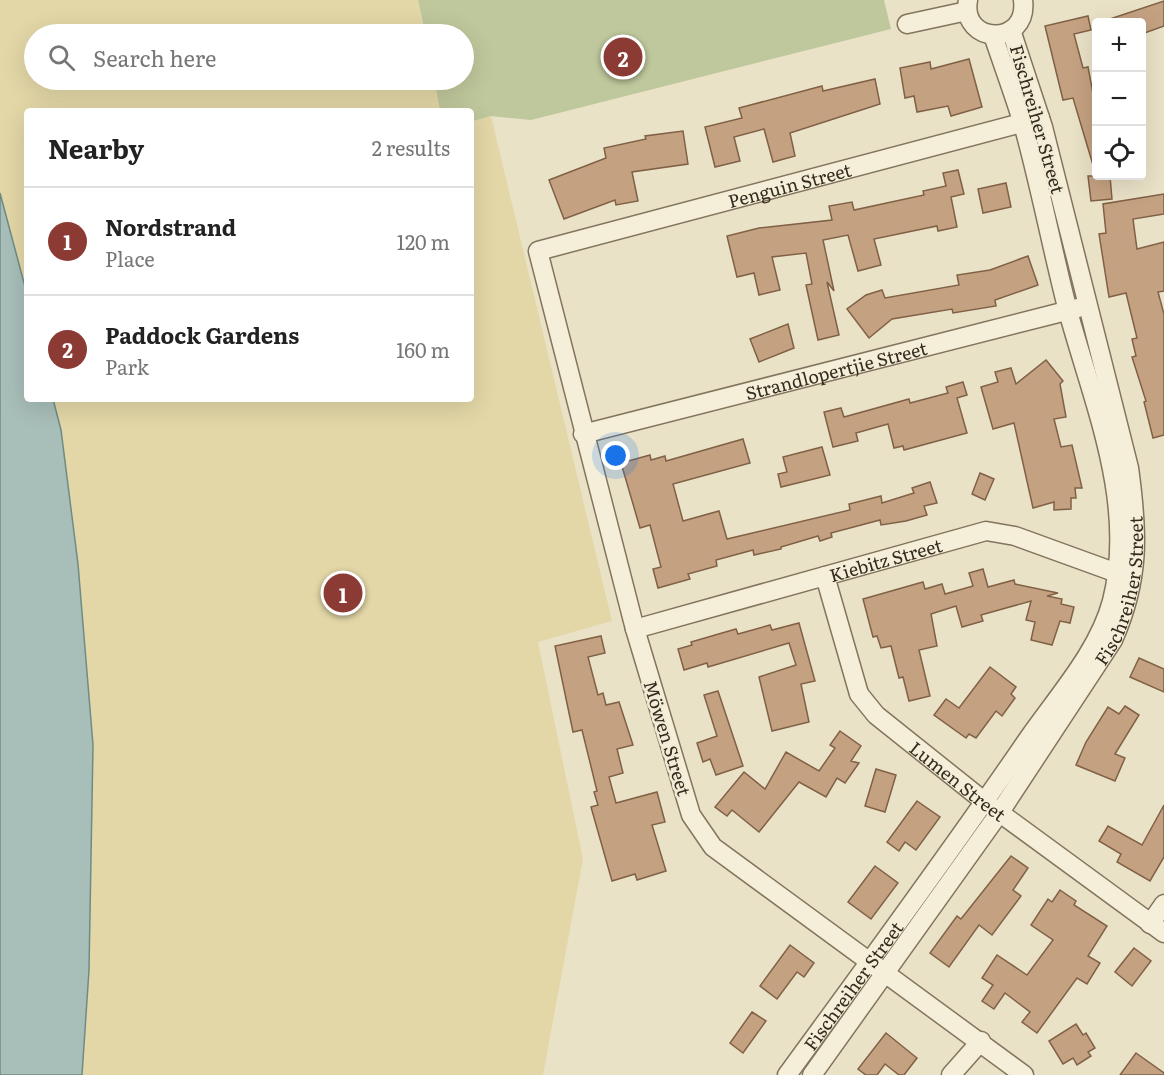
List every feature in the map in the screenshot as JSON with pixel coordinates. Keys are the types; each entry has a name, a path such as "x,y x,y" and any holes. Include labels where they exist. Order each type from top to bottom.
{"street":[{"path":"907,24 967,5 979,30 993,35 1011,30 1021,20 1023,0"},
{"name":"Fischreiher Street","path":"1011,30 1032,121 1068,310 1109,456 1126,576"},
{"name":"Fischreiher Street","path":"812,1075 886,972 993,807 1092,646 1126,576 1136,520 1129,468 1089,306 1032,121 993,35"},
{"name":"Penguin Street","path":"538,251 1032,121"},
{"name":"Möwen Street","path":"538,251 583,434 635,629 691,815 713,847 871,960 1024,1075"},
{"name":"Strandlopertjie Street","path":"583,434 1089,306"},
{"name":"Kiebitz Street","path":"635,629 986,531 1015,536 1126,576"},
{"name":"Lumen Street","path":"825,576 859,694 876,715 993,807 1157,928"},
{"name":"Fischreiher Street","path":"787,1075 871,960 993,807"},
{"path":"1157,928 1164,904"},
{"path":"951,1075 981,1041"}],"green space":[{"path":"418,0 884,0 891,29 531,120 491,116 474,121 474,108 439,108 436,90 474,90 474,24 423,24"}],"sand":[{"path":"0,0 418,0 423,24 24,24 24,90 436,90 439,108 24,108 24,283 0,193"},
{"path":"491,116 612,621 538,642 583,859 543,1075 82,1075 89,970 93,745 78,564 61,430 54,402 474,402 474,121"}],"water":[{"path":"0,193 24,283 24,402 54,402 61,430 78,564 93,745 89,970 82,1075 0,1075"}],"building":[{"path":"1164,1 1164,26 1146,33 1146,18 1113,18"},
{"path":"1088,16 1091,30 1074,34 1083,68 1088,67 1092,88 1092,162 1073,98 1063,100 1045,26"},
{"path":"969,59 982,107 951,116 948,106 917,112 914,96 905,98 900,68 930,62 931,69"},
{"path":"875,79 880,104 790,133 795,156 773,162 764,129 734,137 740,161 715,167 705,127 742,118 739,108 822,86 823,91"},
{"path":"683,131 688,164 632,172 638,201 616,205 615,200 564,219 549,180 606,158 604,148 646,139 645,136"},
{"path":"958,170 964,194 951,197 957,227 938,231 937,226 874,239 881,265 858,271 848,235 823,240 834,291 827,282 839,335 818,340 806,285 812,284 806,253 772,257 780,290 759,295 754,273 737,277 727,236 759,228 832,220 829,206 852,202 854,210 924,195 923,191 946,186 943,173"},
{"path":"1088,176 1092,176 1092,180 1110,180 1112,199 1091,201"},
{"path":"1006,183 1011,207 983,213 978,189"},
{"path":"1164,194 1164,214 1133,219 1137,249 1164,242 1164,291 1158,292 1164,314 1164,435 1153,438 1144,402 1146,401 1132,357 1136,356 1132,339 1137,338 1126,293 1109,297 1099,234 1106,233 1103,204"},
{"path":"1028,256 1038,285 995,300 996,306 953,313 952,309 892,319 869,338 847,309 866,295 882,290 885,298 959,285 957,275 990,270"},
{"path":"788,324 794,348 759,362 750,339"},
{"path":"1046,360 1063,381 1060,384 1066,417 1054,419 1061,447 1072,445 1082,488 1075,488 1076,498 1071,498 1071,509 1054,510 1054,502 1033,508 1014,423 993,429 981,387 998,382 995,372 1011,368 1016,384"},
{"path":"963,382 967,395 957,398 967,433 904,450 903,446 894,448 888,424 856,433 858,441 833,447 824,412 841,408 844,417 909,399 910,403 948,393 946,387"},
{"path":"743,439 750,463 673,484 683,521 719,511 727,539 850,510 849,504 881,496 882,503 914,493 912,488 930,482 937,503 924,506 927,515 906,521 881,525 880,520 831,533 832,537 820,541 818,536 781,547 781,549 754,555 753,550 716,560 717,566 688,574 690,579 658,588 653,569 661,567 650,525 640,528 621,463 650,455 651,460 665,456 666,461"},
{"path":"822,447 830,475 781,487 778,474 787,472 783,457"},
{"path":"980,473 994,479 985,500 972,494"},
{"path":"983,569 988,587 1014,580 1015,584 1058,593 1047,596 1062,599 1061,604 1074,607 1070,623 1060,621 1052,645 1031,640 1035,622 1026,620 1031,601 981,615 983,621 962,627 956,606 931,614 937,646 919,650 930,696 909,701 903,677 899,678 891,646 881,648 877,636 873,637 863,599 923,582 925,589 942,584 945,594 973,586 969,573"},
{"path":"799,623 815,681 801,684 809,722 772,731 759,677 796,665 789,643 708,667 707,663 684,670 678,649 692,645 691,642 736,629 738,634 770,625 772,630"},
{"path":"601,636 605,653 588,657 598,695 603,693 606,705 619,702 633,745 617,749 623,773 609,777 616,803 657,792 665,822 652,825 666,871 637,880 635,874 612,881 591,807 598,805 594,792 597,791 582,730 573,732 555,646"},
{"path":"1139,658 1164,669 1164,692 1130,677"},
{"path":"990,667 1016,687 1011,694 1015,698 1002,716 996,711 976,738 969,734 966,738 934,715 946,699 959,708"},
{"path":"718,691 743,766 716,775 710,759 703,762 697,743 717,736 704,695"},
{"path":"1125,706 1139,715 1115,754 1125,758 1115,781 1076,765 1086,742 1108,707 1119,714"},
{"path":"840,731 861,746 851,761 859,763 845,783 837,778 826,797 799,782 759,832 732,810 727,816 715,807 744,772 765,789 786,752 819,771 835,748 830,745"},
{"path":"876,769 896,775 885,812 865,806"},
{"path":"917,801 940,817 916,850 905,842 899,851 887,842"},
{"path":"1164,805 1164,857 1150,881 1117,862 1121,854 1099,841 1108,826 1142,845"},
{"path":"1011,856 1028,868 1013,890 1021,896 992,935 979,925 949,967 930,953 957,916 961,919"},
{"path":"875,866 898,883 871,919 848,902"},
{"path":"1060,890 1076,901 1074,905 1107,926 1088,956 1100,963 1087,984 1077,978 1037,1033 1022,1022 1030,1012 1005,993 994,1009 982,1001 993,985 982,978 997,955 1027,975 1053,940 1031,925 1048,899 1052,902"},
{"path":"790,945 814,963 804,977 797,972 777,999 760,986"},
{"path":"1134,948 1151,961 1132,986 1115,972"},
{"path":"752,1012 766,1021 743,1053 730,1043"},
{"path":"1076,1024 1083,1035 1086,1033 1095,1048 1088,1052 1091,1056 1077,1065 1073,1058 1063,1064 1049,1041"},
{"path":"886,1033 917,1058 904,1075 899,1075 885,1064 877,1075 866,1075 858,1069"},
{"path":"1136,1053 1164,1073 1164,1075 1120,1075"}],"place":[{"name":"Paddock Gardens","path":"623,57"},
{"name":"Nordstrand","path":"343,593"}]}
